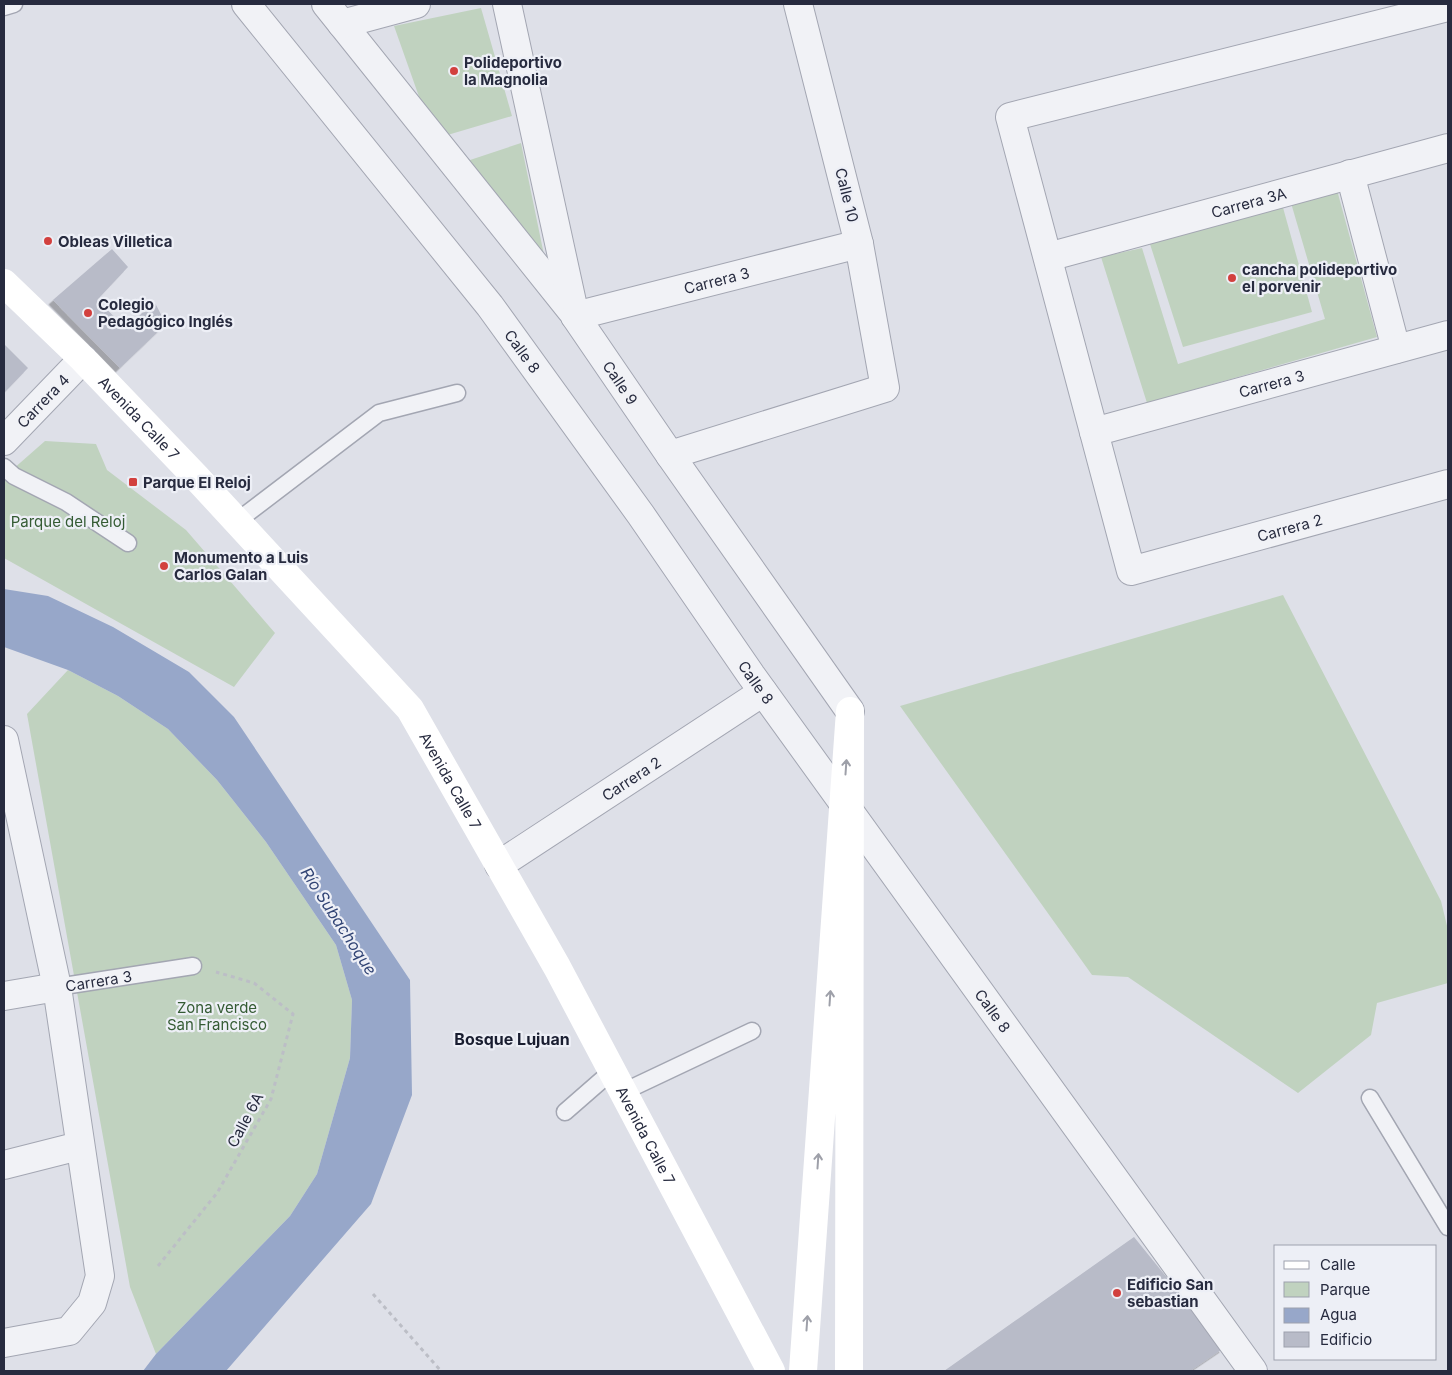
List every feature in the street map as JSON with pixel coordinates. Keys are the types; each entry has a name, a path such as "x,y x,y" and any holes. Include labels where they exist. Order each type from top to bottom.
{"main road":[{"name":"Avenida Calle 7","path":"4,283 83,359 196,477 410,709 558,967 771,1371"},
{"path":"803,1371 850,711"},
{"path":"849,1371 850,711"}],"street":[{"name":"Calle 8","path":"246,4 490,306 641,514 763,692 1253,1371"},
{"path":"334,14 416,4"},
{"name":"Calle 9","path":"508,4 575,316 850,711"},
{"name":"Calle 10","path":"670,454 885,388 859,244 798,4"},
{"path":"1094,432 1010,117 1447,12"},
{"path":"334,14 575,316"},
{"name":"Carrera 3A","path":"1048,257 1448,148"},
{"path":"1350,174 1396,349"},
{"name":"Carrera 3","path":"575,316 859,244"},
{"name":"Carrera 3","path":"1094,432 1448,335"},
{"name":"Carrera 4","path":"4,441 83,359"},
{"name":"Carrera 2","path":"1094,432 1131,570 1448,484"},
{"name":"Carrera 2","path":"499,865 763,692"},
{"path":"4,740 11,805 57,987 79,1146 100,1276 92,1302 69,1331 4,1343"},
{"name":"Carrera 3","path":"4,996 57,987"},
{"path":"4,1165 79,1146"}],"lane":[{"path":"4,7 14,4"},
{"path":"236,522 379,413 457,393"},
{"path":"4,467 14,476 66,502 128,543"},
{"name":"Carrera 3","path":"57,987 193,966"},
{"path":"565,1112 618,1082 752,1031"},
{"path":"1370,1098 1448,1227"}],"path":[{"name":"Calle 6A","path":"158,1266 217,1194 271,1099 293,1014 254,983 193,966"},
{"path":"373,1294 441,1371"}],"green space":[{"name":"Polideportivo la Magnolia","path":"481,8 512,116 434,139 394,26"},
{"path":"521,143 544,255 467,161"},
{"path":"1337,190 1377,337 1147,403 1101,257 1142,248 1178,364 1325,319 1291,203"},
{"name":"cancha polideportivo el porvenir","path":"1282,204 1312,312 1183,347 1150,244"},
{"name":"Parque del Reloj","path":"45,441 96,444 107,470 186,530 275,633 234,687 4,558 4,477"},
{"path":"1283,595 1441,901 1448,930 1448,983 1377,1003 1371,1035 1298,1093 1128,977 1092,975 900,706"},
{"name":"Zona verde San Francisco","path":"68,670 118,696 168,729 217,780 266,842 336,945 352,1000 350,1058 317,1174 290,1216 156,1354 130,1287 27,714"}],"water":[{"name":"Río Subachoque","path":"4,589 48,596 113,627 189,672 234,717 410,980 412,1095 371,1204 226,1371 143,1371 156,1354 290,1216 317,1174 350,1058 352,1000 336,945 266,842 217,780 168,729 118,696 68,670 4,647"}],"building":[{"name":"Colegio Pedagógico Inglés","path":"112,249 128,267 97,300 127,329 154,301 166,324 120,368 53,300"},
{"path":"4,344 28,368 4,393"},
{"name":"Edificio San sebastian","path":"1134,1237 1224,1348 1190,1371 944,1371"}],"place":[{"name":"Polideportivo la Magnolia","path":"454,71"},
{"name":"Obleas Villetica","path":"48,241"},
{"name":"cancha polideportivo el porvenir","path":"1232,278"},
{"name":"Colegio Pedagógico Inglés","path":"88,313"},
{"name":"Parque El Reloj","path":"133,482"},
{"name":"Monumento a Luis Carlos Galan","path":"164,566"},
{"name":"Edificio San sebastian","path":"1117,1293"}],"district":[{"name":"Bosque Lujuan","path":"512,1039"}]}
